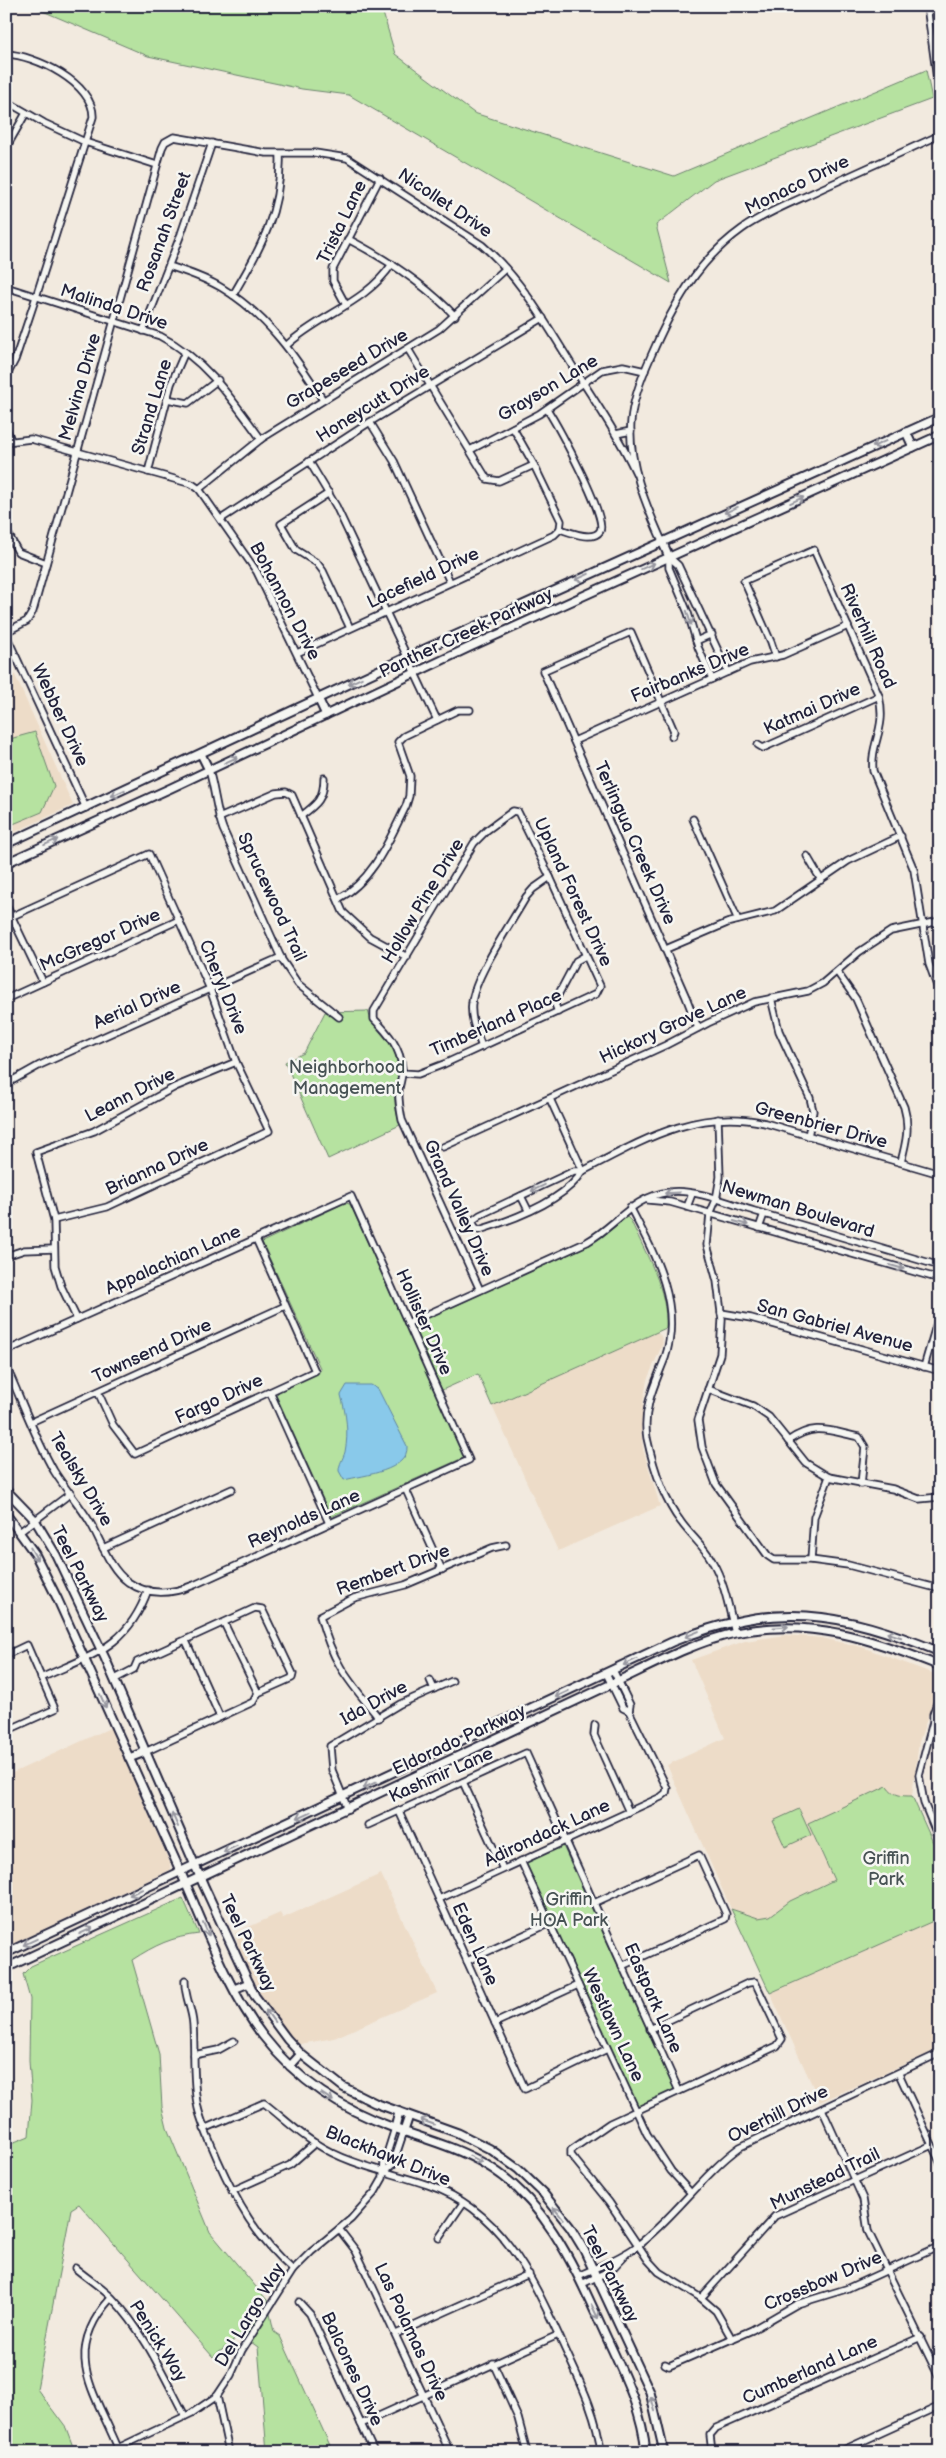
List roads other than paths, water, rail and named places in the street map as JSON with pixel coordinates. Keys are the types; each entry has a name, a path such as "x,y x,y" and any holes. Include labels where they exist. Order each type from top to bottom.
{"main road":[{"name":"Panther Creek Parkway","path":"6,844 407,657 940,417"},
{"path":"906,432 913,447"},
{"name":"Panther Creek Parkway","path":"6,863 414,673 940,435"},
{"path":"662,541 669,557"},
{"path":"318,698 326,715"},
{"path":"201,754 209,770"},
{"name":"Teel Parkway","path":"6,1490 35,1520 56,1555 102,1650 194,1865 255,1996 287,2039 301,2054 343,2087 361,2097 458,2133 490,2149 518,2169 543,2194 570,2227 597,2277 650,2392 664,2452"},
{"name":"Teel Parkway","path":"6,1514 21,1531 53,1589 234,1989 251,2020 304,2080 346,2108 395,2128 457,2149 486,2164 542,2216 567,2253 635,2399 646,2452"},
{"name":"Eldorado Parkway","path":"6,1953 663,1646 701,1630 732,1621 765,1615 797,1614 838,1619 870,1627 940,1652"},
{"name":"Eldorado Parkway","path":"6,1968 615,1682 696,1646 735,1633 792,1626 828,1631 867,1639 940,1666"},
{"path":"663,1646 668,1658"},
{"path":"129,1758 145,1752"},
{"path":"53,1931 59,1943"},
{"path":"234,1989 249,1983"},
{"path":"290,2066 301,2054"},
{"path":"395,2128 399,2112"},
{"path":"404,2131 409,2116"}],"street":[{"path":"927,6 940,101"},
{"path":"6,54 48,65 83,92 93,110 85,142 36,297 15,360 6,377"},
{"path":"6,101 85,142 157,165"},
{"path":"6,148 26,113"},
{"name":"Monaco Drive","path":"662,541 647,508 636,473 631,431 633,410 645,371 665,322 686,285 713,254 742,229 778,209 940,135"},
{"name":"Nicollet Drive","path":"169,139 180,136 254,151 280,154 315,153 347,158 482,245 506,269 543,318 616,434 636,473"},
{"name":"Melvina Drive","path":"6,633 23,624 30,616 157,165 162,148 169,139"},
{"name":"Rosanah Street","path":"143,331 169,266 212,143"},
{"path":"232,294 264,239 273,216 280,184 280,154"},
{"name":"Trista Lane","path":"346,305 335,286 332,275 336,262 380,178"},
{"path":"348,239 392,264 432,292 456,316"},
{"path":"287,345 308,328 378,283 392,264"},
{"path":"169,266 207,280 232,294 263,320 287,345 323,400"},
{"name":"Grapeseed Drive","path":"199,489 261,439 408,349 456,316 506,269"},
{"name":"Malinda Drive","path":"6,287 160,336 185,352 218,380 261,439"},
{"name":"Honeycutt Drive","path":"221,519 370,422 543,318"},
{"path":"408,349 485,475 491,481 499,481 534,465"},
{"name":"Strand Lane","path":"148,472 174,375 185,352"},
{"name":"Grayson Lane","path":"470,450 547,409 595,373 608,368 623,366 645,371"},
{"path":"167,399 188,403 218,380"},
{"path":"513,428 534,465 561,522 560,529 578,534 594,535 600,531 602,526 592,498 573,457 547,409"},
{"path":"370,422 394,461 450,582"},
{"path":"6,428 8,441 31,439 192,484 199,489"},
{"path":"616,434 631,431"},
{"path":"310,461 329,493 437,720"},
{"name":"Bohannon Drive","path":"199,489 257,572 318,698"},
{"path":"329,493 281,524 296,550 317,562 323,571 350,628"},
{"name":"Lacefield Drive","path":"297,653 554,534 560,529"},
{"path":"6,530 18,552 46,563"},
{"name":"Riverhill Road","path":"776,657 772,642 744,581 814,550 879,696 882,724 873,754 873,771 878,787 901,836 914,870 930,964 940,994"},
{"path":"669,557 678,565 695,605 712,634 728,672"},
{"path":"669,557 669,568 712,679"},
{"name":"Fairbanks Drive","path":"574,741 754,660 776,657 848,626"},
{"name":"Terlingua Creek Drive","path":"662,701 631,632 543,671 666,950 698,1028"},
{"name":"Webber Drive","path":"6,633 86,808"},
{"path":"696,641 712,634"},
{"name":"Katmai Drive","path":"758,745 762,748 879,696"},
{"path":"662,701 674,731 672,736"},
{"path":"338,900 352,892 365,880 406,806 409,796 410,776 398,742 404,736 458,710 470,710"},
{"name":"Sprucewood Trail","path":"209,770 215,790 219,818 281,956 298,984 339,1017"},
{"path":"301,816 315,806 324,792 324,778"},
{"path":"219,818 276,793 286,792 292,795 343,912 357,928 406,957"},
{"name":"Upland Forest Drive","path":"513,811 518,812 524,820 600,986 600,991"},
{"name":"Hollow Pine Drive","path":"374,1019 374,1011 474,843 487,830 513,811"},
{"path":"694,819 738,920"},
{"path":"666,950 738,920 775,911 848,861 901,836"},
{"name":"Cheryl Drive","path":"9,918 149,854 210,989 236,1062 269,1131"},
{"path":"808,856 821,880"},
{"path":"482,1047 473,1023 472,1003 477,983 526,897 533,889 550,877"},
{"path":"6,905 9,918 43,982"},
{"name":"McGregor Drive","path":"6,999 179,920"},
{"name":"Hickory Grove Lane","path":"443,1148 673,1042 754,1002 808,991 837,972 886,933 899,928 940,921"},
{"name":"Aerial Drive","path":"6,1084 33,1068 281,956"},
{"path":"558,1012 555,1004 556,998 576,961 585,956"},
{"path":"837,972 856,999 904,1107 907,1134 900,1162"},
{"name":"Timberland Place","path":"402,1073 418,1074 482,1047 600,991"},
{"path":"771,998 778,1026 810,1098 812,1111 808,1136"},
{"name":"Grand Valley Drive","path":"374,1019 388,1033 398,1050 402,1073 399,1106 402,1120 413,1137 480,1290"},
{"name":"Leann Drive","path":"54,1220 36,1152 94,1131 175,1088 236,1062"},
{"path":"550,1099 583,1170"},
{"path":"718,1119 720,1177 716,1200 710,1214 707,1245 721,1313 720,1354 698,1420 706,1456 716,1484 768,1556 774,1560 812,1560 887,1574 940,1589"},
{"name":"Greenbrier Drive","path":"583,1170 576,1182 562,1193 504,1222 479,1230 474,1227 472,1221 480,1215 574,1171 583,1170 668,1129 693,1122 718,1119 757,1121 940,1174"},
{"name":"Brianna Drive","path":"54,1220 107,1208 269,1131"},
{"name":"Newman Boulevard","path":"408,1323 602,1233 630,1207 651,1197 671,1192 692,1194 716,1200 940,1266"},
{"path":"687,1207 692,1194"},
{"name":"Appalachian Lane","path":"6,1351 351,1196"},
{"name":"Hollister Drive","path":"351,1196 469,1460"},
{"path":"521,1196 528,1210"},
{"name":"Newman Boulevard","path":"648,1200 687,1207 940,1279"},
{"path":"630,1207 662,1278 671,1314 667,1350 649,1400 646,1417 647,1438 667,1498 681,1522 712,1559 721,1578 735,1633"},
{"path":"759,1228 764,1214"},
{"path":"54,1220 55,1266 61,1286 77,1320"},
{"path":"256,1239 285,1306"},
{"path":"6,1256 24,1250 54,1249"},
{"name":"Fargo Drive","path":"98,1392 112,1425 134,1454 270,1392 315,1371 285,1306"},
{"name":"Townsend Drive","path":"31,1422 285,1306"},
{"path":"924,1367 940,1312"},
{"name":"San Gabriel Avenue","path":"721,1313 751,1318 940,1371"},
{"name":"Tealsky Drive","path":"6,1366 55,1473 82,1509 111,1563 127,1581 148,1590"},
{"path":"708,1389 753,1406 769,1417 806,1463 828,1477 893,1489 920,1499 940,1498"},
{"path":"270,1392 329,1524"},
{"path":"788,1441 798,1434 816,1428 860,1437 865,1447 860,1484"},
{"name":"Reynolds Lane","path":"148,1590 167,1593 181,1590 469,1460"},
{"path":"6,1464 6,1476"},
{"path":"812,1560 814,1517 828,1477"},
{"path":"103,1548 232,1489"},
{"path":"406,1490 442,1570"},
{"path":"21,1531 71,1493"},
{"name":"Rembert Drive","path":"379,1718 340,1670 328,1644 320,1616 354,1598 405,1585 492,1548 506,1545"},
{"path":"41,1678 102,1650 130,1628 143,1605 148,1590"},
{"path":"115,1679 134,1670 138,1662 256,1608 262,1609 293,1674 292,1678 258,1693 253,1702 145,1752"},
{"path":"224,1623 258,1693"},
{"path":"186,1641 220,1717"},
{"path":"6,1655 26,1645 55,1709 6,1731"},
{"path":"610,1671 615,1682"},
{"name":"Ida Drive","path":"430,1680 434,1689"},
{"name":"Ida Drive","path":"343,1797 332,1770 330,1746 396,1706 452,1681"},
{"name":"Adirondack Lane","path":"439,1899 629,1812 666,1792 667,1788 629,1711 623,1708 615,1682"},
{"path":"940,1695 933,1714 933,1722 920,1775 924,1803 940,1842"},
{"path":"933,1722 940,1719"},
{"path":"933,1722 940,1725"},
{"path":"595,1726 594,1735 629,1812"},
{"name":"Kashmir Lane","path":"368,1825 526,1752"},
{"name":"Eastpark Lane","path":"526,1752 679,2091"},
{"path":"463,1782 503,1869"},
{"path":"343,1797 348,1809"},
{"name":"Eden Lane","path":"399,1811 525,2089 608,2049"},
{"path":"594,1903 699,1855 726,1917 622,1966"},
{"name":"Westlawn Lane","path":"521,1861 653,2146 671,2171 691,2193"},
{"path":"467,1961 550,1923"},
{"path":"185,1980 184,1992 193,2022 196,2092 204,2129 248,2221 268,2246 293,2270"},
{"path":"650,2029 748,1983 755,1982 781,2035 782,2042 777,2046 604,2126 571,2150 571,2154 609,2202 637,2246 659,2272 701,2298 719,2316 732,2339"},
{"path":"495,2023 578,1985"},
{"path":"194,2055 218,2050 234,2041"},
{"name":"Overhill Drive","path":"578,2276 637,2246 721,2161 740,2147 899,2074 940,2053"},
{"path":"899,2074 940,2162"},
{"name":"Blackhawk Drive","path":"204,2129 264,2103 315,2144 348,2159 430,2186 463,2203 499,2232 518,2256 529,2274 558,2335 592,2412 601,2452"},
{"path":"822,2109 863,2199 868,2231 905,2311 921,2337 940,2379"},
{"name":"Del Largo Way","path":"385,2171 384,2163 395,2128"},
{"name":"Del Largo Way","path":"118,2450 185,2416 217,2396 228,2380 242,2350 293,2270 339,2229 375,2192 385,2171 393,2164 404,2131"},
{"path":"232,2191 290,2165 315,2144"},
{"name":"Munstead Trail","path":"701,2298 775,2216 932,2146"},
{"path":"439,2238 463,2203"},
{"name":"Las Polamas Drive","path":"339,2229 356,2251 450,2452"},
{"name":"Crossbow Drive","path":"664,2364 669,2366 732,2339 797,2304 846,2289 940,2246"},
{"name":"Overhill Drive","path":"582,2284 616,2266 628,2252"},
{"name":"Penick Way","path":"75,2268 112,2298 149,2349 185,2416"},
{"path":"396,2334 529,2274"},
{"path":"112,2298 102,2308 88,2333 83,2356 88,2380 118,2450"},
{"name":"Balcones Drive","path":"299,2302 310,2314 374,2452"},
{"path":"361,2424 558,2335"},
{"name":"Cumberland Lane","path":"712,2452 710,2435 712,2432 921,2337"},
{"path":"493,2363 518,2418 527,2452"},
{"path":"217,2396 229,2452"},
{"path":"839,2452 940,2406"}],"water":[{"path":"347,1385 371,1385 378,1389 407,1446 406,1454 401,1461 393,1466 373,1474 344,1480 339,1471 345,1452 347,1430 341,1395"}],"park label":[{"name":"Neighborhood Management","path":"347,1077"},
{"name":"Griffin Park","path":"886,1868"},
{"name":"Griffin HOA Park","path":"569,1909"}]}
